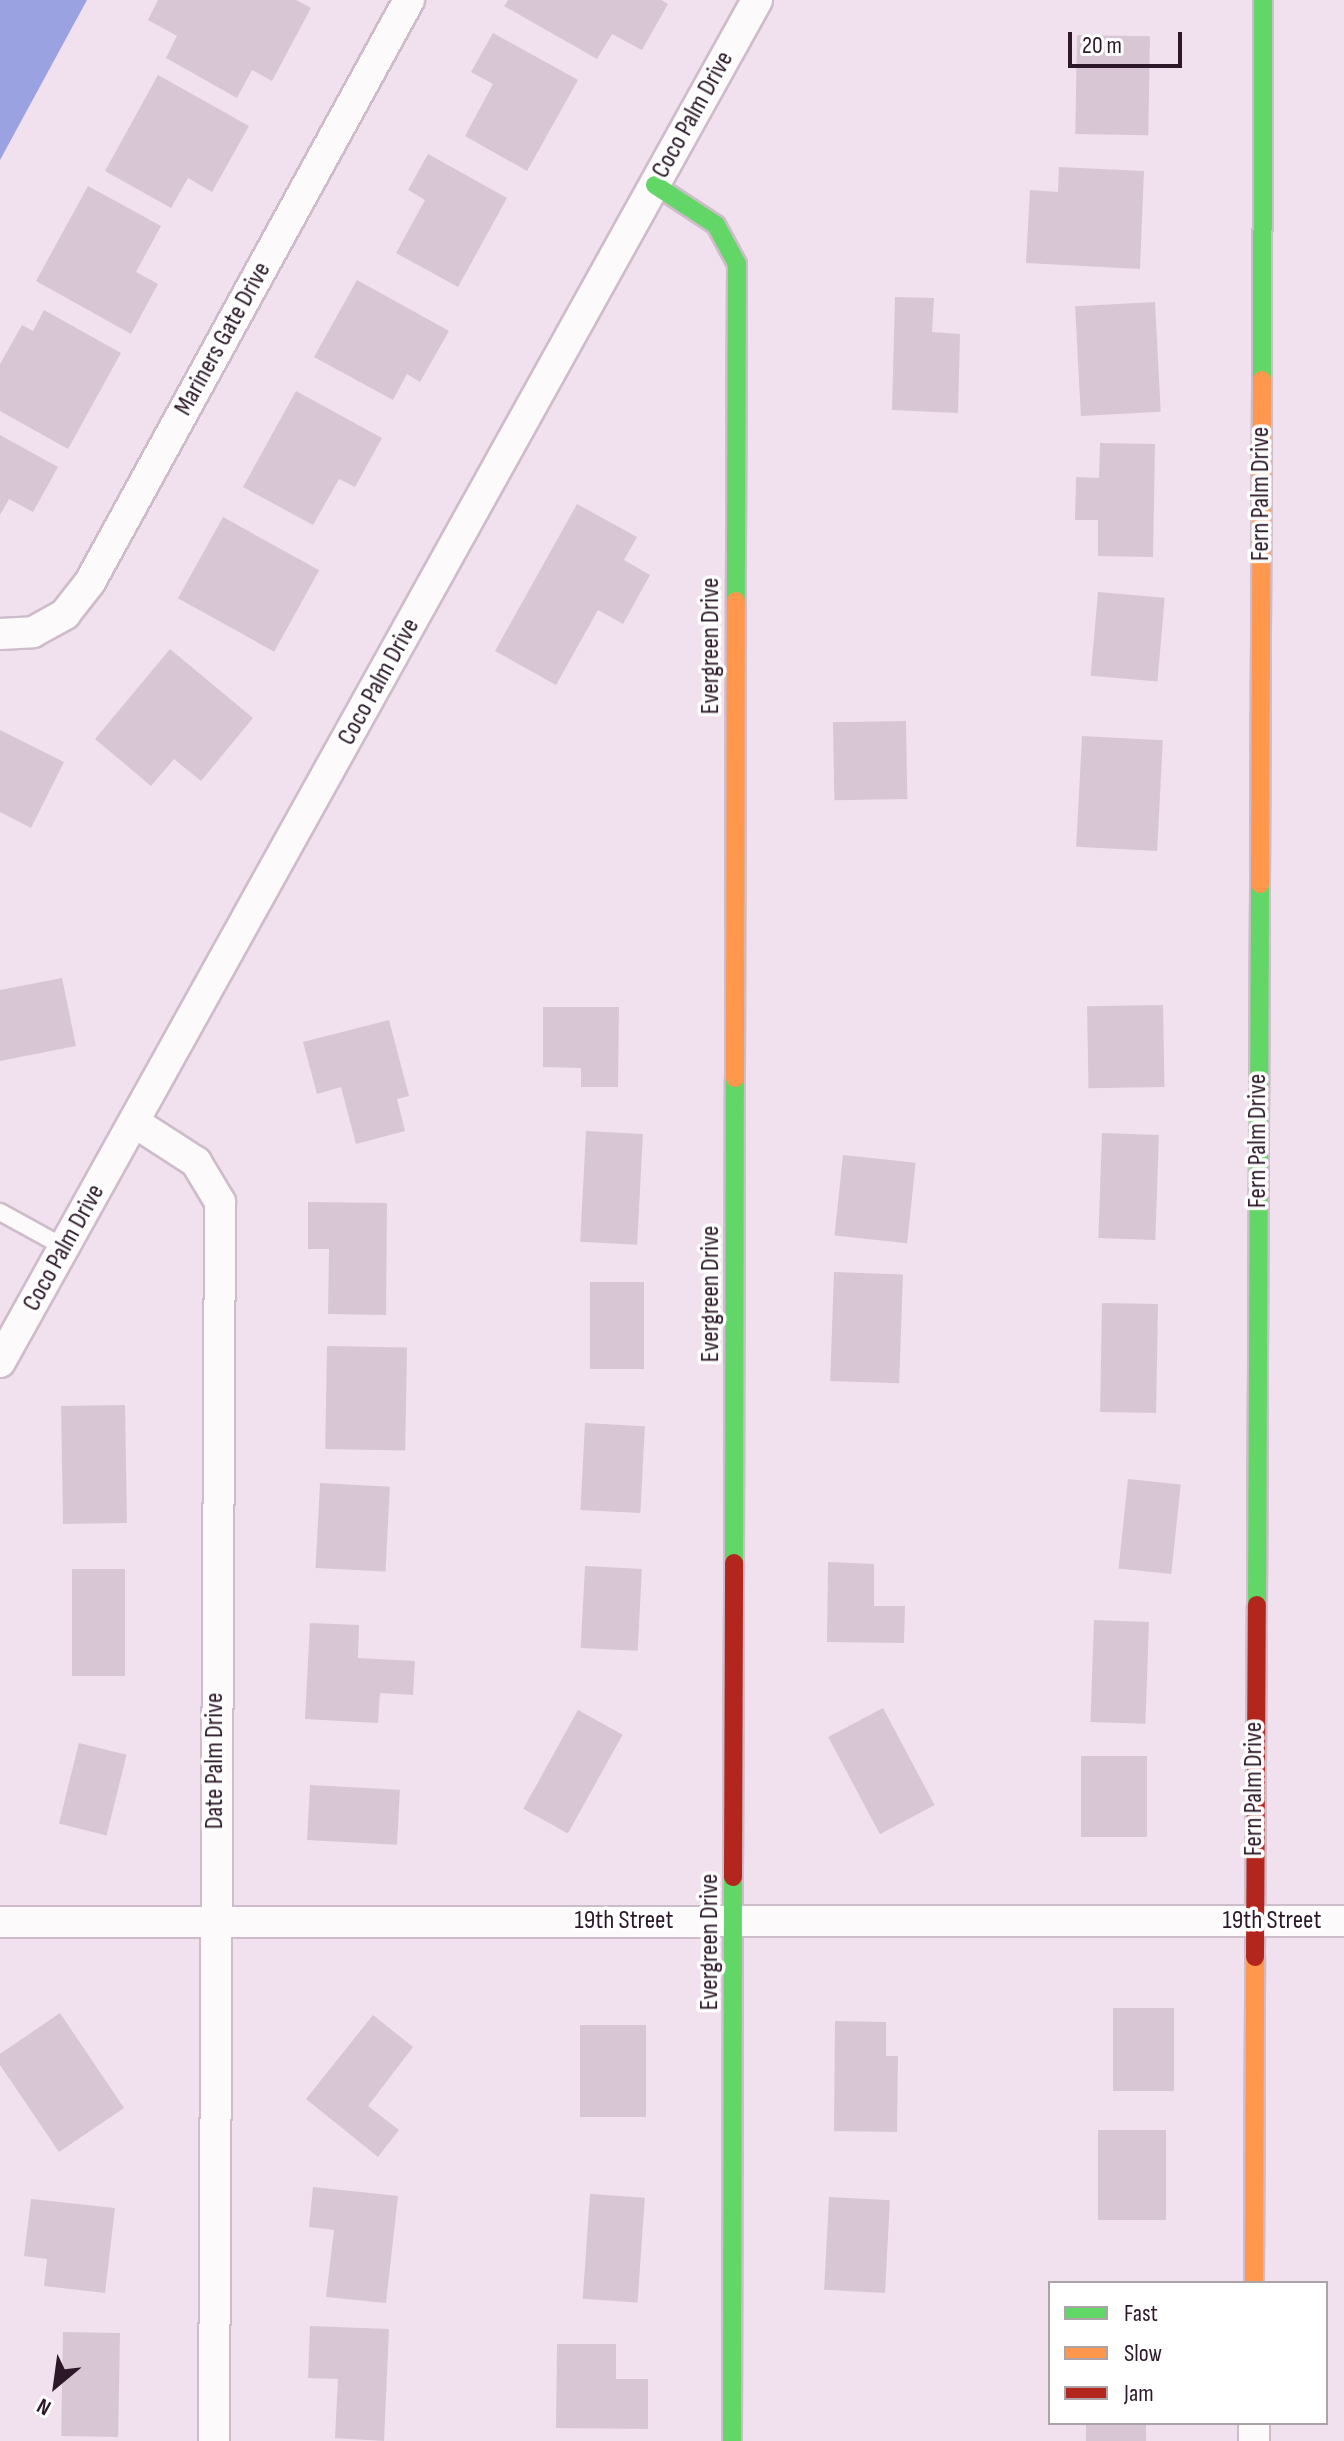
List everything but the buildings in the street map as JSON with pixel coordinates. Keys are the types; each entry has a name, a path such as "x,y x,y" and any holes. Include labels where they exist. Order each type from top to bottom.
{"street":[{"name":"Mariners Gate Drive","path":"0,634 33,632 65,614 90,582 409,0"},
{"name":"Coco Palm Drive","path":"0,1362 757,0"},
{"name":"Fern Palm Drive","path":"1254,2281 1263,0"},
{"name":"Evergreen Drive","path":"655,185 716,225 737,264 737,1921 732,2441"},
{"name":"Date Palm Drive","path":"134,1122 196,1162 220,1202 214,1920 214,2441"},
{"name":"19th Street","path":"0,1922 1344,1921"}],"lane":[{"path":"0,1212 64,1247"}],"water":[{"path":"0,0 87,0 0,160"}],"traffic: fast":[{"path":"1262,380 1263,0"},
{"path":"655,185 716,225 737,264 736,601"},
{"path":"1257,1605 1260,884"},
{"path":"734,1563 735,1078"},
{"path":"732,2441 733,1877"}],"traffic: slow":[{"path":"1260,884 1262,380"},
{"path":"735,1078 736,601"},
{"path":"1254,2281 1255,1957"}],"traffic: jam":[{"path":"733,1877 734,1563"},
{"path":"1255,1957 1257,1605"}]}
